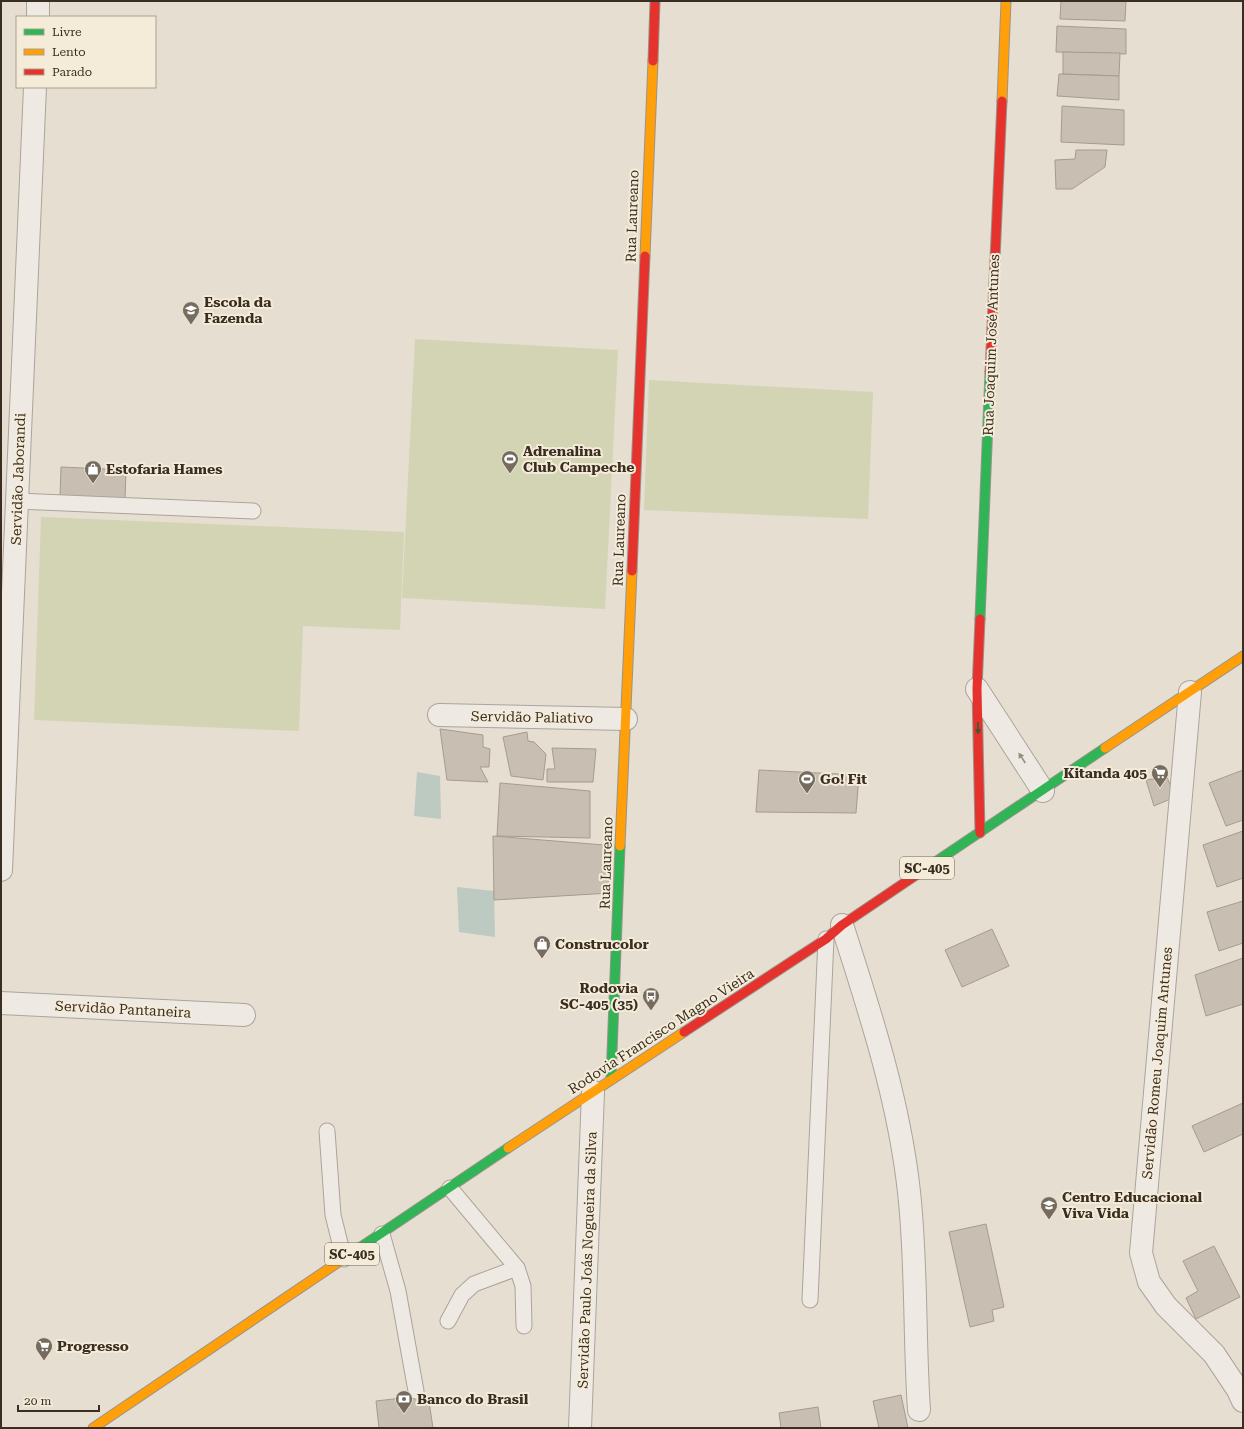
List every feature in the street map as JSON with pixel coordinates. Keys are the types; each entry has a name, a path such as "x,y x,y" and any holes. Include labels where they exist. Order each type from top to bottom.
{"street":[{"path":"38,1 38,16"},
{"name":"Rua Laureano","path":"611,1080 655,1"},
{"name":"Rua Joaquim José Antunes","path":"980,833 977,689 1006,1"},
{"name":"Servidão Jaborandi","path":"1,870 34,88"},
{"name":"Rodovia Francisco Magno Vieira","path":"93,1428 593,1092 826,939 842,925 1243,656"},
{"path":"977,689 1043,791"},
{"name":"Servidão Romeu Joaquim Antunes","path":"1190,692 1141,1253 1150,1282 1166,1306 1214,1354 1238,1390 1243,1401"},
{"name":"Servidão Paliativo","path":"438,715 626,719"},
{"path":"842,925 877,1035 900,1131 909,1192 919,1410"},
{"name":"Servidão Pantaneira","path":"1,1003 244,1016"},
{"name":"Servidão Paulo Joás Nogueira da Silva","path":"580,1428 593,1092"}],"lane":[{"path":"17,501 253,512"},
{"path":"810,1300 826,939"},
{"path":"327,1131 333,1215 344,1259"},
{"path":"450,1188 517,1268 523,1286 524,1326"},
{"path":"382,1234 398,1291 416,1391"},
{"path":"448,1322 462,1295 474,1284 517,1268"}],"green space":[{"name":"Adrenalina Club Campeche","path":"415,339 618,350 605,609 402,598"},
{"path":"649,380 873,392 868,519 644,510"},
{"path":"41,517 404,532 400,630 303,626 299,731 34,720"}],"shaded area":[{"path":"417,772 440,776 441,819 414,816"},
{"path":"457,887 494,891 495,937 459,932"}],"building":[{"path":"1061,1 1126,1 1125,21 1060,19"},
{"path":"1057,26 1126,29 1126,54 1056,52"},
{"path":"1063,52 1120,53 1119,76 1063,74"},
{"path":"1059,74 1119,76 1119,100 1057,96"},
{"path":"1062,106 1124,110 1124,145 1061,142"},
{"path":"1076,150 1107,150 1105,167 1072,189 1056,189 1055,160 1075,159"},
{"name":"Estofaria Hames","path":"61,467 126,470 125,500 60,497"},
{"path":"440,729 483,735 483,747 490,749 489,767 480,767 488,782 447,780"},
{"path":"527,732 528,741 534,742 546,754 543,780 511,776 503,737"},
{"path":"552,748 596,749 593,782 547,782 547,769 555,769"},
{"name":"Go! Fit","path":"759,770 859,775 856,813 756,812"},
{"path":"1243,770 1243,820 1226,826 1209,783"},
{"name":"Kitanda 405","path":"1167,777 1175,797 1154,806 1146,780"},
{"path":"500,783 590,791 590,838 497,836"},
{"path":"1243,831 1243,878 1217,887 1203,845"},
{"path":"493,836 604,845 610,893 494,900"},
{"path":"1243,901 1243,943 1219,951 1207,912"},
{"path":"992,929 1009,966 962,987 945,950"},
{"path":"1243,958 1243,1004 1206,1016 1195,975"},
{"path":"1243,1103 1243,1134 1204,1152 1192,1126"},
{"path":"986,1224 1004,1307 992,1310 994,1321 970,1327 949,1232"},
{"path":"1214,1246 1240,1297 1196,1319 1186,1298 1198,1291 1183,1261"},
{"name":"Banco do Brasil","path":"428,1395 433,1428 379,1428 376,1401"},
{"path":"901,1395 908,1428 879,1428 873,1401"},
{"path":"818,1407 821,1428 781,1428 779,1413"}],"traffic: fast":[{"path":"980,619 990,372"},
{"path":"922,871 1105,748"},
{"path":"611,1079 620,846"},
{"path":"346,1257 508,1148"}],"traffic: slow":[{"path":"1002,101 1006,1"},
{"path":"645,256 653,61"},
{"path":"620,846 632,571"},
{"path":"1105,748 1243,656"},
{"path":"508,1148 684,1032"},
{"path":"93,1428 346,1257"}],"traffic: jam":[{"path":"653,61 655,1"},
{"path":"990,372 1002,101"},
{"path":"632,571 645,256"},
{"path":"980,619 977,689 980,833"},
{"path":"684,1032 826,939 842,925 922,871"}],"place":[{"name":"Escola da Fazenda","path":"191,325"},
{"name":"Adrenalina Club Campeche","path":"510,474"},
{"name":"Estofaria Hames","path":"93,484"},
{"name":"Kitanda 405","path":"1160,788"},
{"name":"Go! Fit","path":"807,794"},
{"name":"Construcolor","path":"542,959"},
{"name":"Rodovia SC-405 (35)","path":"651,1011"},
{"name":"Centro Educacional Viva Vida","path":"1049,1220"},
{"name":"Progresso","path":"44,1361"},
{"name":"Banco do Brasil","path":"404,1414"}]}
